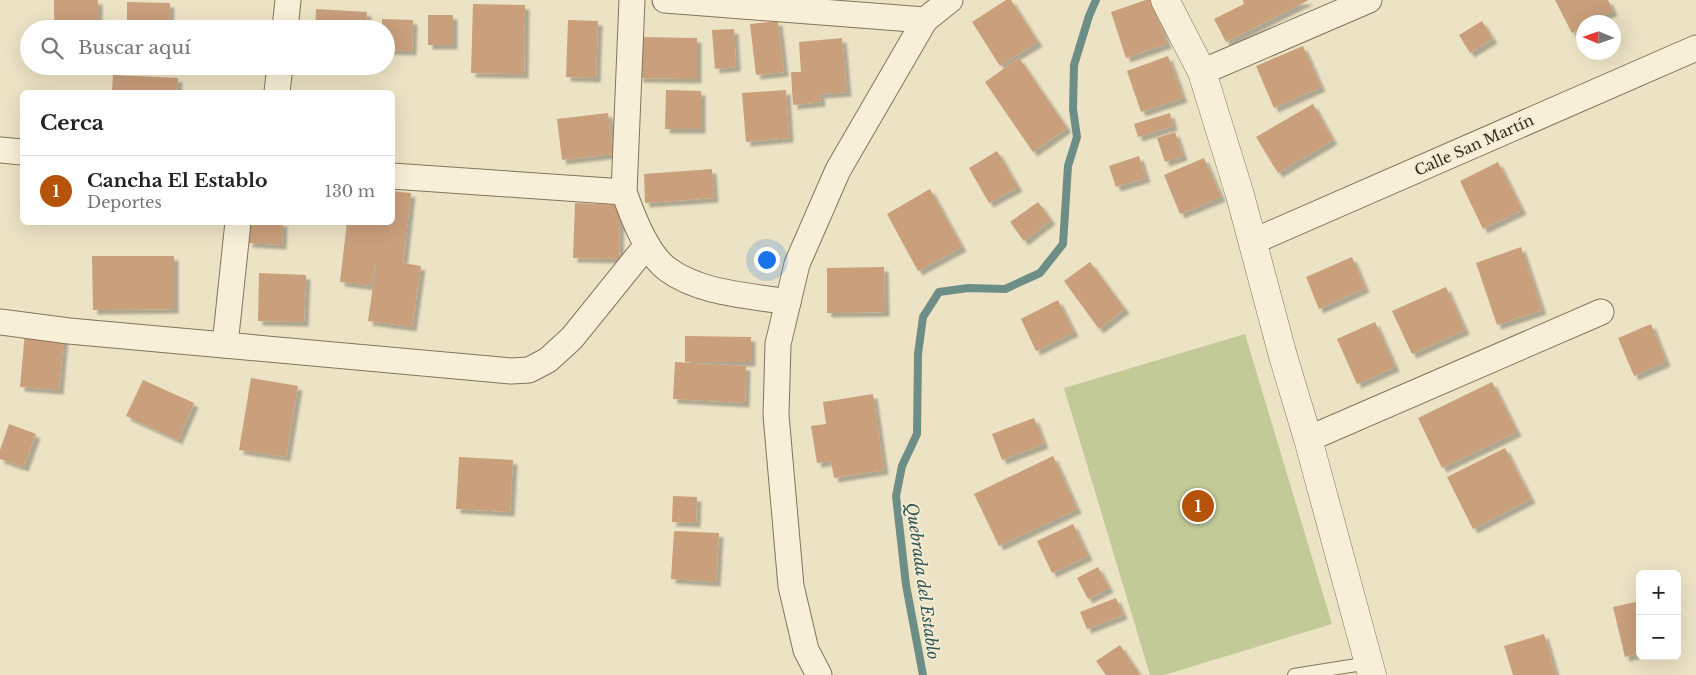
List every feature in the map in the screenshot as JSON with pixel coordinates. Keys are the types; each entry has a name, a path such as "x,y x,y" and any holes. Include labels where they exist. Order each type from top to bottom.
{"street":[{"path":"286,20 288,0"},
{"path":"632,0 624,192 632,216 647,245 666,268 690,281 717,290 788,302"},
{"path":"665,0 896,9 925,20"},
{"path":"819,675 806,650 791,586 776,414 778,344 797,264 838,170 925,20 950,0"},
{"path":"1165,0 1202,72 1240,195 1282,356 1308,439 1371,669"},
{"path":"1202,72 1369,0"},
{"name":"Calle San Martín","path":"1252,242 1696,48"},
{"path":"277,90 279,75"},
{"path":"0,150 20,152"},
{"path":"395,176 624,192"},
{"path":"225,345 238,225"},
{"path":"0,322 69,331 511,371 529,370 548,360 572,338 647,245"},
{"path":"1308,439 1601,312"}],"lane":[{"path":"1294,675 1371,669"}],"green space":[{"path":"1245,334 1332,624 1164,675 1150,675 1064,388"}],"building":[{"path":"54,0 98,0 98,20 54,20"},
{"path":"1006,0 1011,0 1038,42 1000,66 972,22"},
{"path":"1146,0 1152,0 1167,44 1126,58 1111,12"},
{"path":"1243,0 1309,0 1226,42 1214,19 1244,4"},
{"path":"1555,0 1608,0 1613,11 1605,15 1576,15 1576,31 1572,33"},
{"path":"127,2 170,3 169,20 127,20"},
{"path":"473,4 525,5 524,74 471,73"},
{"path":"316,9 367,12 367,20 315,20"},
{"path":"428,15 453,15 453,45 428,45"},
{"path":"382,19 413,20 412,51 395,50 395,20"},
{"path":"568,20 598,21 596,78 566,77"},
{"path":"778,21 784,72 756,75 750,24"},
{"path":"1482,21 1493,39 1470,53 1459,35"},
{"path":"734,29 736,67 715,69 712,30"},
{"path":"639,37 697,38 697,79 639,78"},
{"path":"842,38 847,92 820,94 821,102 793,105 791,72 801,72 799,42"},
{"path":"1303,46 1321,87 1274,108 1256,66"},
{"path":"1168,56 1183,98 1141,112 1127,71"},
{"path":"1019,58 1067,128 1033,152 985,82"},
{"path":"113,75 178,78 177,90 112,90"},
{"path":"666,90 701,91 701,129 665,129"},
{"path":"786,90 789,138 746,142 742,93"},
{"path":"1313,104 1333,140 1278,173 1256,137"},
{"path":"608,113 613,154 562,160 557,119"},
{"path":"1170,113 1173,126 1138,137 1134,124"},
{"path":"1175,132 1183,156 1165,162 1157,138"},
{"path":"997,151 1018,187 989,203 969,168"},
{"path":"1139,156 1146,178 1116,187 1109,166"},
{"path":"1204,158 1221,197 1180,214 1164,175"},
{"path":"1498,162 1522,210 1483,229 1460,181"},
{"path":"712,169 714,198 645,203 644,174"},
{"path":"930,189 962,247 918,271 887,214"},
{"path":"395,191 411,193 403,263 421,266 412,327 368,321 376,265 374,264 371,286 340,282 347,225 395,225"},
{"path":"1038,202 1051,220 1024,241 1010,222"},
{"path":"575,203 620,205 619,259 573,258"},
{"path":"250,225 283,225 282,245 248,243"},
{"path":"1521,247 1542,310 1497,325 1476,263"},
{"path":"92,256 174,256 174,309 93,310"},
{"path":"1352,257 1365,288 1319,309 1306,277"},
{"path":"1090,262 1125,309 1099,329 1064,281"},
{"path":"884,267 885,312 827,313 827,268"},
{"path":"259,273 306,275 304,322 258,321"},
{"path":"1446,287 1465,330 1412,354 1392,311"},
{"path":"1058,300 1074,332 1036,351 1021,319"},
{"path":"1375,322 1395,367 1357,384 1337,339"},
{"path":"1651,324 1666,362 1634,376 1618,338"},
{"path":"25,332 64,335 59,390 20,387"},
{"path":"685,336 751,337 751,362 685,362"},
{"path":"675,362 746,366 745,403 673,399"},
{"path":"251,378 298,386 286,457 239,450"},
{"path":"143,380 194,403 178,440 126,416"},
{"path":"1492,382 1517,432 1442,468 1418,418"},
{"path":"873,394 884,470 834,478 831,461 817,463 811,426 826,424 823,402"},
{"path":"1034,418 1044,444 1002,460 992,434"},
{"path":"9,424 36,434 24,467 0,459 0,450"},
{"path":"1505,448 1531,499 1473,529 1447,477"},
{"path":"1053,456 1077,509 999,546 974,494"},
{"path":"459,457 513,460 510,512 456,509"},
{"path":"673,496 697,497 696,523 672,522"},
{"path":"1073,524 1088,556 1052,573 1037,541"},
{"path":"674,531 719,533 716,582 671,579"},
{"path":"1098,567 1109,588 1088,599 1077,578"},
{"path":"1116,598 1123,615 1087,629 1080,612"},
{"path":"1636,602 1636,654 1625,657 1613,607"},
{"path":"1544,634 1556,675 1513,675 1504,646"},
{"path":"1120,645 1140,675 1106,675 1096,661"}],"waterway":[{"name":"Quebrada del Establo","path":"923,675 906,585 896,496 902,466 917,434 918,354 923,317 939,292 968,288 1005,289 1040,273 1063,244 1068,166 1077,137 1073,109 1074,65 1089,16 1096,0"}],"place":[{"name":"Cancha El Establo","path":"1198,506"}]}
